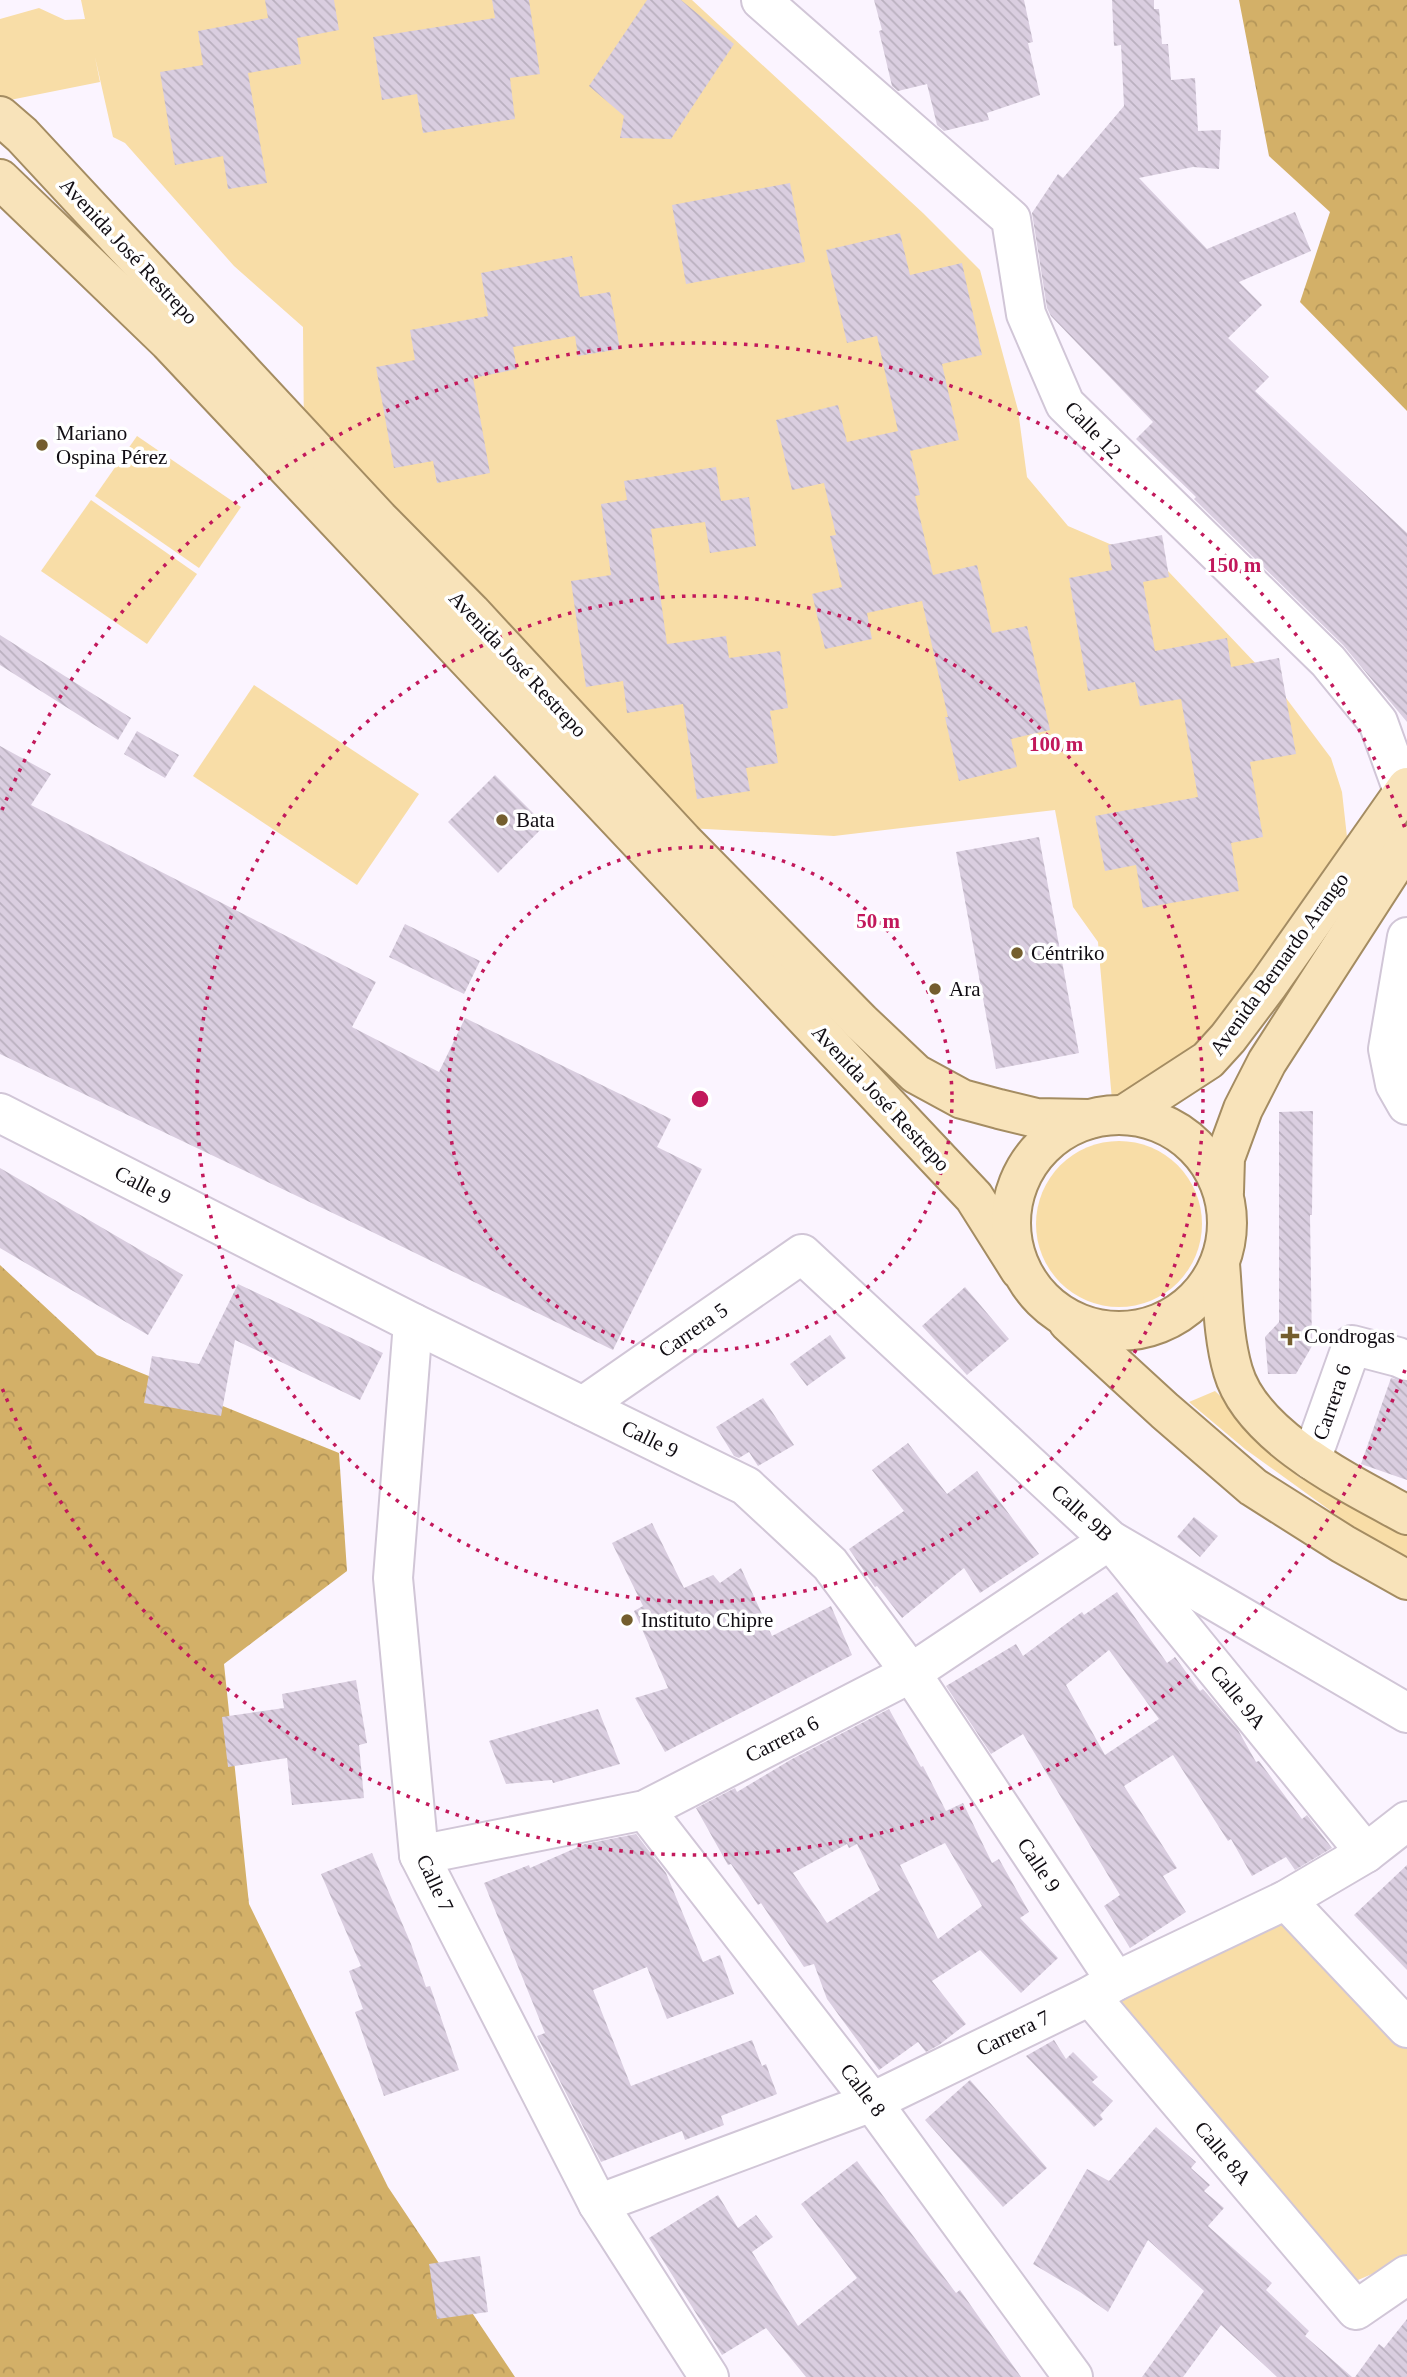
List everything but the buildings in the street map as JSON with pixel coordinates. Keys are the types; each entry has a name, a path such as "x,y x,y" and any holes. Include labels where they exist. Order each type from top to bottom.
{"main road":[{"name":"Avenida José Restrepo","path":"7,129 489,632 683,841 861,1023 907,1066 916,1074 962,1099 1036,1118 1107,1116"},
{"name":"Avenida José Restrepo","path":"0,179 169,342 967,1189 1020,1270"},
{"name":"Avenida Bernardo Arango","path":"1107,1116 1208,1060 1268,985 1405,789"},
{"name":"Avenida Bernardo Arango","path":"1224,1192 1225,1158 1242,1110 1267,1062 1407,845"},
{"path":"1407,1515 1311,1460 1275,1432 1246,1401 1233,1372 1224,1323 1220,1264 1228,1228 1224,1192 1210,1162 1187,1137 1158,1121 1107,1116 1061,1132 1037,1152 1020,1179 1011,1209 1011,1240 1020,1270 1037,1296 1253,1486 1343,1544 1407,1580"},
{"path":"1061,1316 1090,1328 1122,1332 1153,1327 1189,1306 1204,1291 1220,1264"}],"street":[{"name":"Calle 12","path":"761,0 1011,219 1026,314 1065,404 1328,661 1378,722 1405,789"},
{"path":"1407,937 1388,1049 1395,1084 1407,1104"},
{"name":"Calle 9","path":"0,1112 413,1323 746,1486 830,1564 911,1673 1103,1988"},
{"name":"Carrera 5","path":"583,1406 802,1254"},
{"name":"Calle 9B","path":"802,1254 1110,1541 1407,1713"},
{"name":"Calle 7","path":"413,1323 393,1578 419,1855 598,2204 709,2377"},
{"name":"Carrera 6","path":"1311,1460 1352,1345 1398,1357 1407,1362"},
{"name":"Carrera 6","path":"419,1855 645,1810 911,1673 1110,1541"},
{"name":"Calle 9A","path":"1110,1541 1366,1853"},
{"name":"Calle 8","path":"645,1810 872,2102 1073,2377"},
{"name":"Carrera 7","path":"598,2204 872,2102 1286,1900 1366,1853 1407,1821"},
{"path":"1286,1900 1407,2028"},
{"name":"Calle 8A","path":"1103,1988 1356,2310 1407,2275"}],"shaded area":[{"path":"81,0 692,0 923,213 980,270 1018,410 1027,477 1068,526 1119,548 1150,552 1277,686 1331,758 1342,792 1347,837 1284,926 1213,1039 1131,1096 1112,1100 1098,942 1073,907 1055,810 834,836 670,827 304,439 303,327 234,266 125,143 113,137 95,57 100,82 0,102 0,19 39,8 65,20 85,19"},
{"path":"137,436 241,507 199,568 95,496"},
{"path":"91,500 197,574 147,644 41,571"},
{"path":"254,685 419,794 357,885 193,776"},
{"path":"1119,1141 1151,1148 1165,1155 1177,1166 1188,1178 1195,1192 1202,1224 1195,1256 1188,1270 1177,1282 1165,1293 1151,1300 1119,1307 1087,1300 1073,1293 1061,1282 1050,1270 1043,1256 1036,1224 1043,1192 1050,1178 1061,1166 1073,1155 1087,1148"},
{"path":"1215,1391 1264,1437 1407,1530 1407,1557 1353,1527 1245,1449 1189,1402"},
{"path":"1286,1900 1407,2028 1407,2259 1351,2283 1079,2001"}],"green space":[{"path":"1239,0 1407,0 1407,411 1300,302 1330,212 1269,156"},
{"path":"0,1265 97,1355 339,1453 347,1571 224,1664 249,1904 388,2187 515,2377 0,2377"}],"place":[{"name":"Mariano Ospina Pérez","path":"42,445"},
{"name":"Bata","path":"502,820"},
{"name":"Céntriko","path":"1017,953"},
{"name":"Ara","path":"935,989"},
{"name":"Condrogas","path":"1290,1336"},
{"name":"Instituto Chipre","path":"627,1620"}]}
